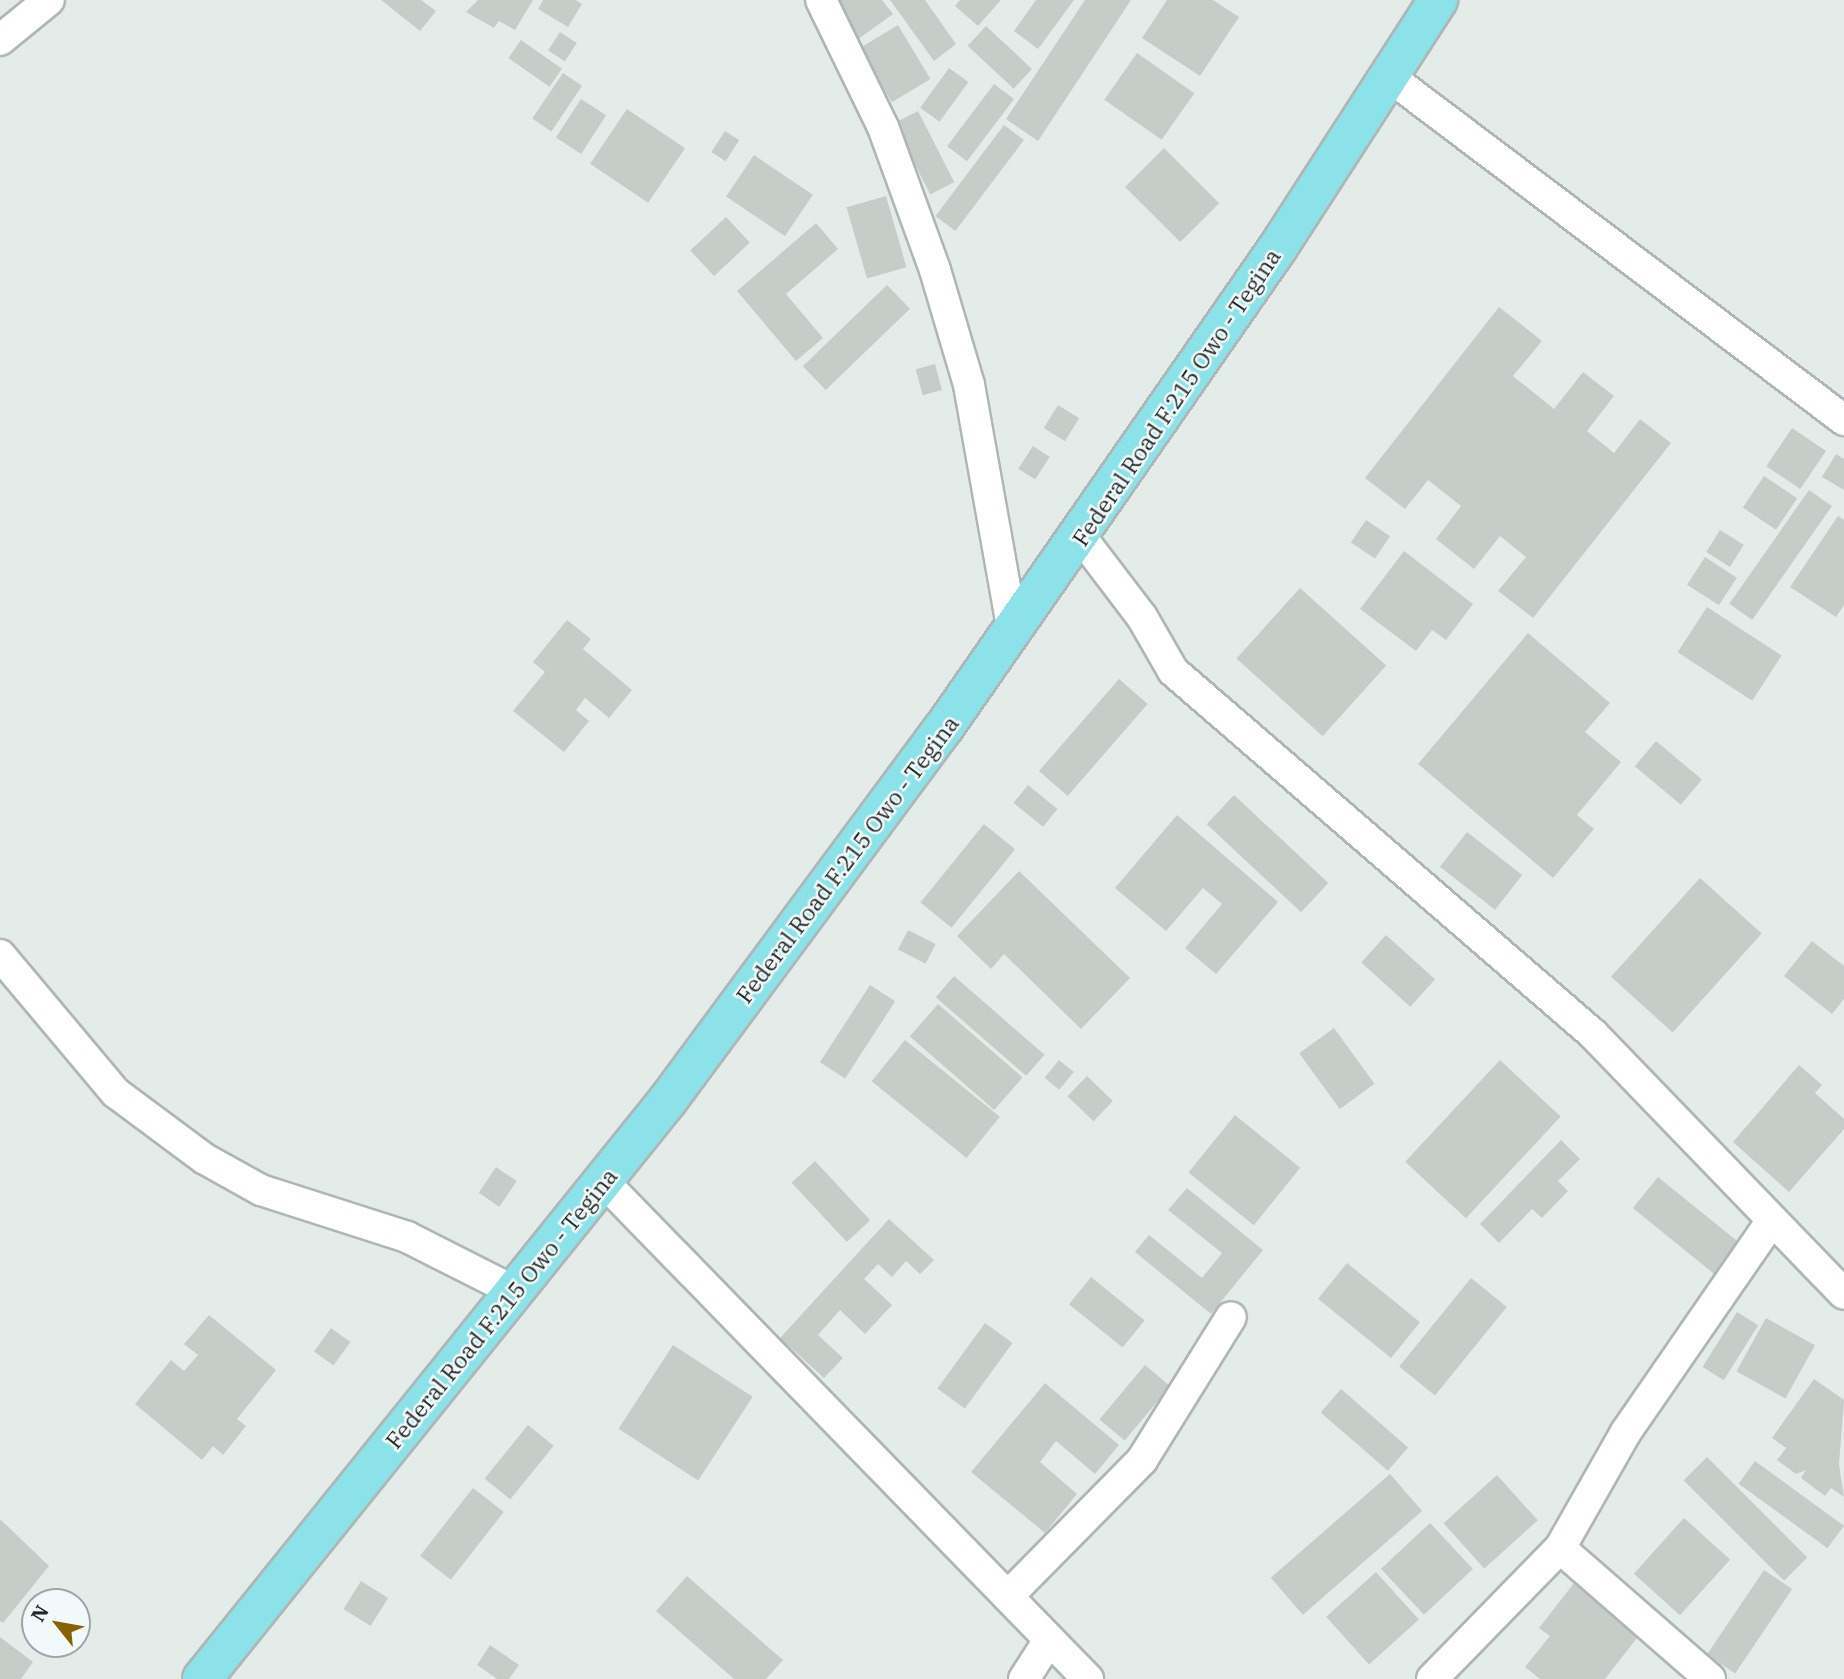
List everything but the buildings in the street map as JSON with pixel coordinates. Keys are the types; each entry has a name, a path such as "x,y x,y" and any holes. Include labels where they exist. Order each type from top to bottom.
{"main road":[{"name":"Federal Road F.215 Owo - Tegina","path":"202,1679 604,1182 1013,633 1081,537 1391,78 1438,0"}],"street":[{"path":"0,40 49,0"},
{"path":"821,0 883,127 935,270 970,385 1013,633"},
{"path":"1391,78 1844,420"},
{"path":"1081,537 1142,617 1172,671 1593,1034 1771,1222 1844,1294"},
{"path":"0,955 116,1093 205,1159 261,1190 407,1237 514,1291"},
{"path":"604,1182 1010,1594 1049,1640 1088,1679"},
{"path":"1432,1679 1560,1548 1626,1432 1771,1222"},
{"path":"1010,1594 1142,1460 1231,1317"},
{"path":"1560,1548 1710,1679"},
{"path":"1024,1679 1049,1640"}]}
